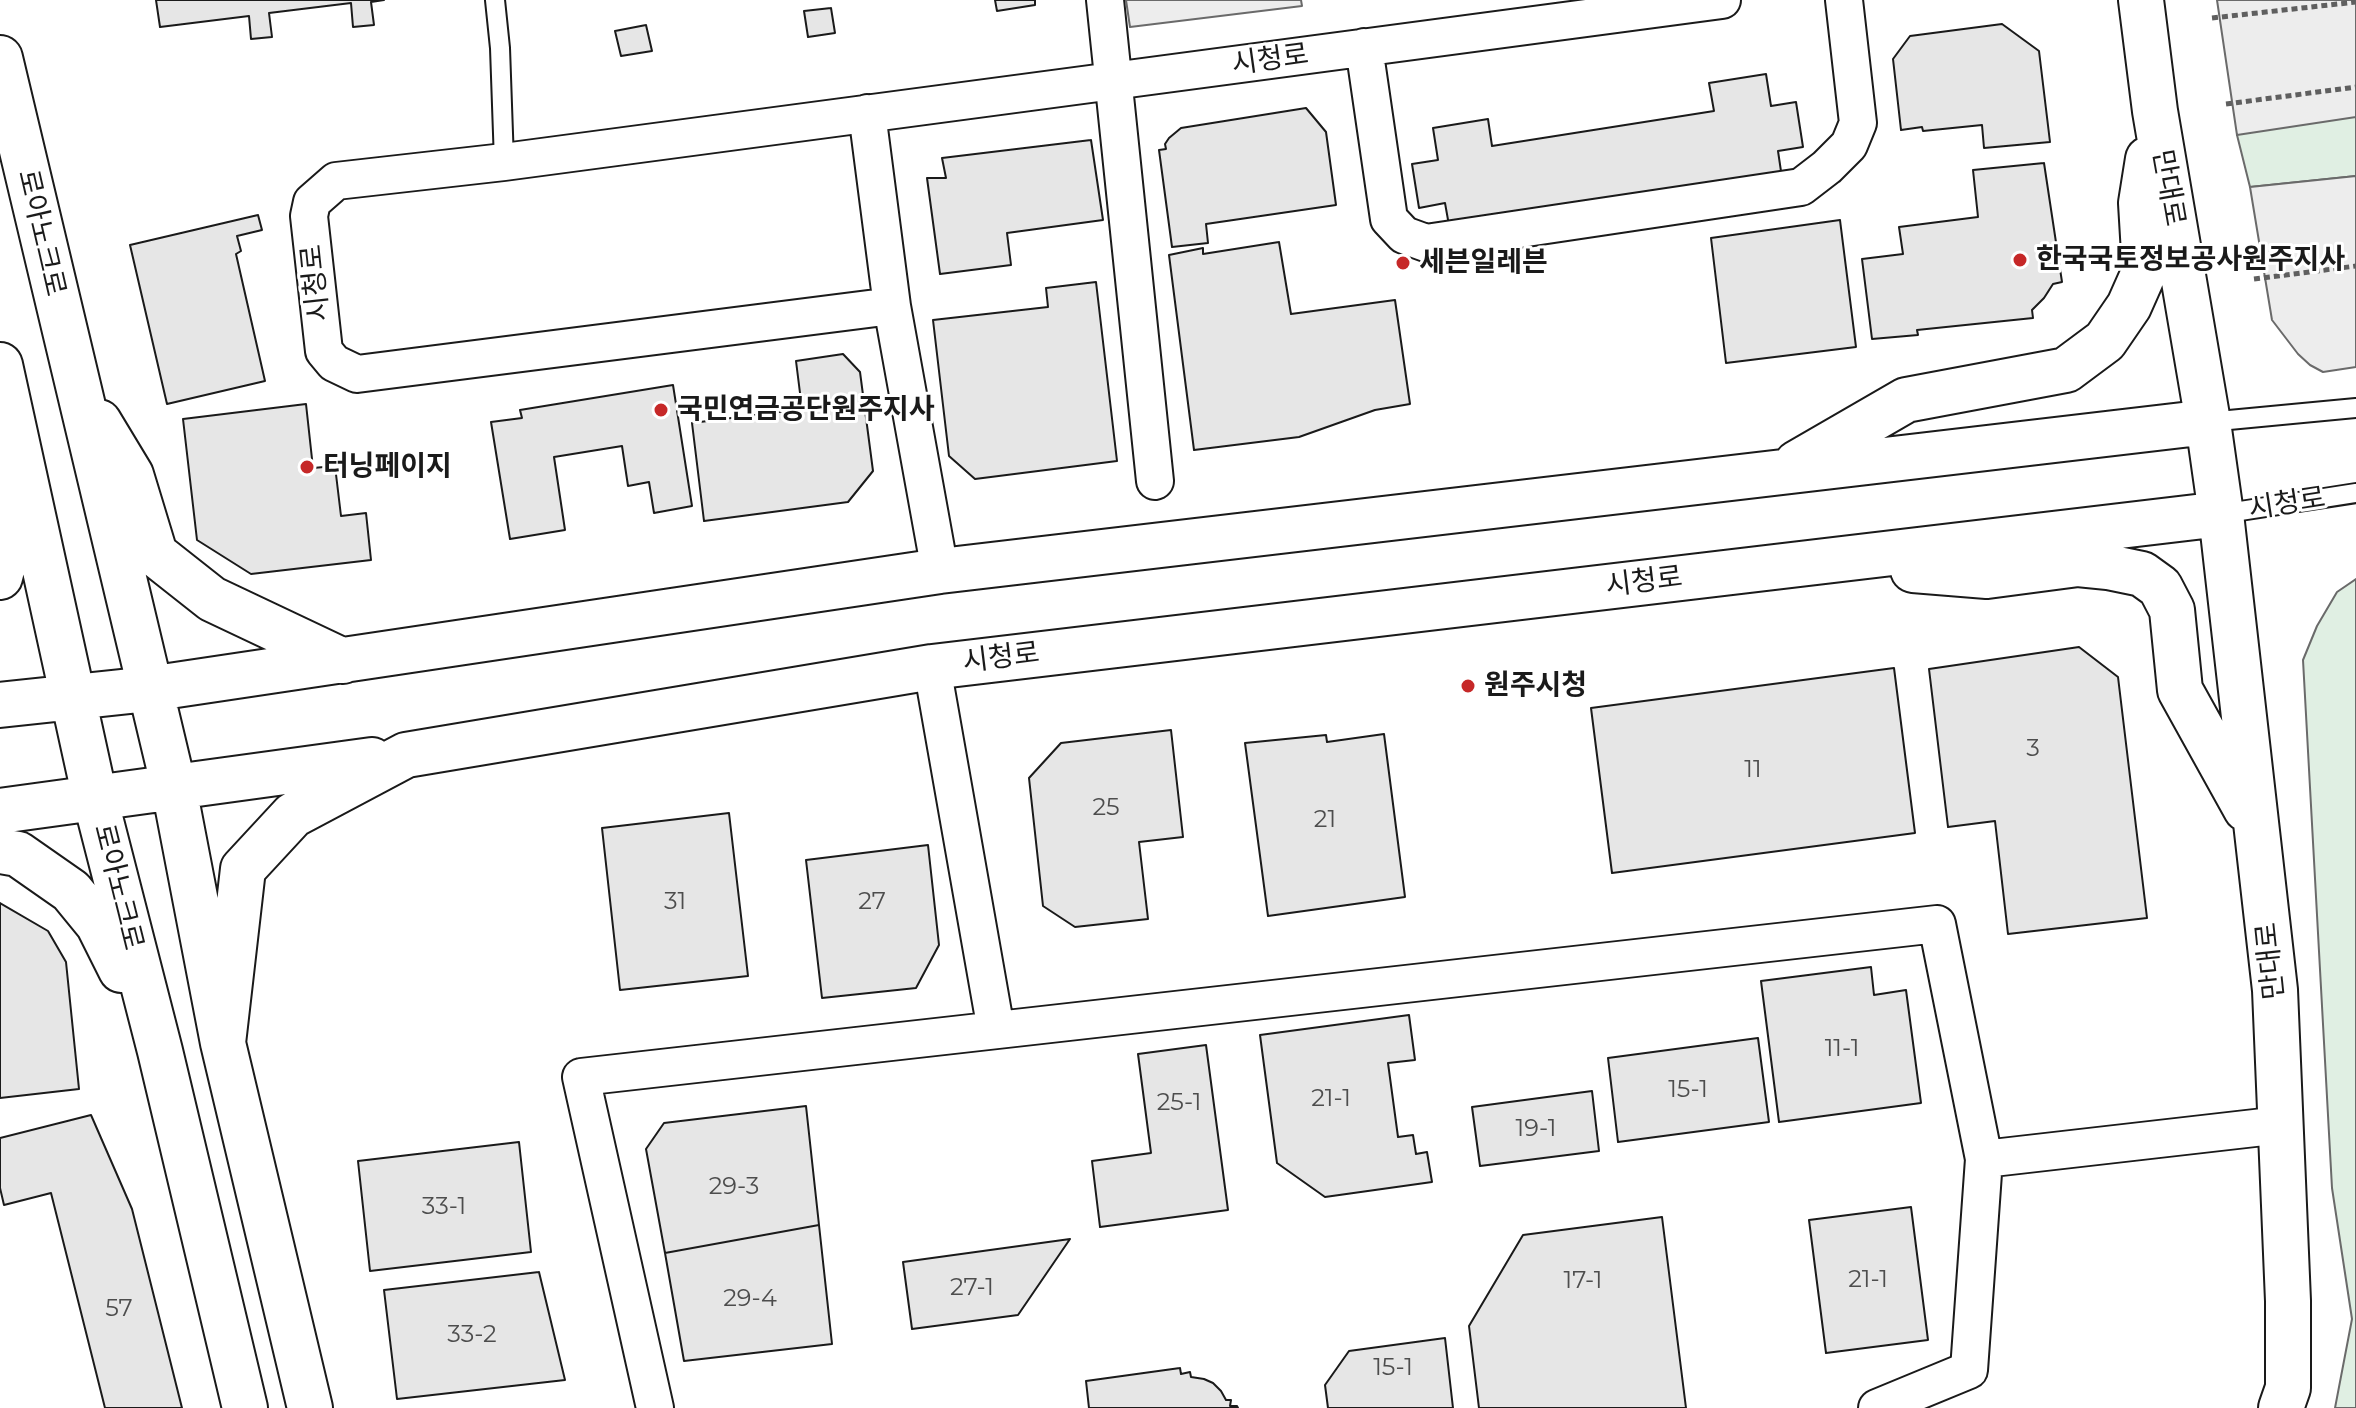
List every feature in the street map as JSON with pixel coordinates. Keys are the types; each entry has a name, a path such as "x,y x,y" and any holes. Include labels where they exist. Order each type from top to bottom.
{"street":[{"path":"1105,0 1155,481"},
{"name":"시청로","path":"892,306 357,374 334,363 324,351 309,216 312,202 336,181 504,162 1722,0"},
{"path":"1364,47 1389,219 1404,235 1426,243 1801,187 1849,145 1858,123 1844,0"},
{"name":"만대로","path":"2141,0 2155,111 2221,514 2275,990 2288,1301 2288,1388 2281,1408"},
{"name":"로아노크로","path":"0,58 174,788"},
{"path":"1781,472 1906,400 2066,370 2105,341 2129,306 2145,270 2141,203 2155,111"},
{"path":"867,113 892,306 940,571"},
{"name":"로아노크로","path":"0,365 95,798 160,1051 245,1408"},
{"path":"77,385 131,475 155,554 212,599 343,661"},
{"path":"0,460 10,409"},
{"path":"0,705 149,689 940,571 2208,422"},
{"path":"0,489 9,543 0,577"},
{"name":"시청로","path":"406,755 932,667 2221,514"},
{"path":"1816,562 1987,576 2078,564 2142,574 2160,587 2172,610 2180,690 2257,829"},
{"path":"932,667 996,1030"},
{"path":"0,811 406,755"},
{"path":"223,1043 243,869 293,815 406,755"},
{"path":"174,788 223,1043 310,1408"},
{"path":"0,851 18,854 71,891 98,924 160,1051"},
{"path":"655,1408 581,1077 1937,924 1984,1159 1969,1370 1877,1408"},
{"path":"1984,1159 2281,1125"}],"lane":[{"path":"495,0 504,162"},
{"path":"2208,422 2356,408"},
{"name":"시청로","path":"2221,514 2356,493"}],"path":[{"path":"2212,18 2356,2"},
{"path":"2226,104 2356,87"},
{"path":"2254,279 2356,266"}],"green space":[{"path":"2356,0 2356,176 2250,187 2237,135"},
{"path":"2356,579 2356,1408 2335,1408 2352,1319 2332,1188 2303,660 2317,626 2337,592"}],"shaded area":[{"path":"1126,0 1301,0 1302,6 1130,27"},
{"path":"2217,0 2356,0 2356,117 2237,135"},
{"path":"2356,176 2356,367 2323,372 2298,354 2272,320 2250,187"}],"building":[{"path":"156,0 384,0 371,2 374,25 353,27 351,3 269,13 272,37 251,39 249,16 160,27"},
{"path":"995,0 1035,0 1035,5 997,11"},
{"path":"831,8 835,33 808,37 804,11"},
{"path":"2002,24 2039,51 2050,142 1984,148 1982,125 1901,130 1893,59 1910,36"},
{"path":"646,25 652,51 621,56 615,31"},
{"path":"1766,74 1771,106 1796,102 1803,147 1778,151 1782,178 1450,231 1445,203 1419,208 1412,164 1438,160 1433,128 1488,119 1492,146 1714,111 1709,83"},
{"path":"1306,108 1326,132 1336,205 1206,224 1208,243 1172,247 1159,150 1166,149 1169,138 1181,128"},
{"path":"1091,140 1103,220 1007,233 1011,265 940,274 927,178 946,178 942,158"},
{"path":"2044,163 2062,282 2053,284 2032,310 2033,318 1917,330 1918,335 1872,339 1862,259 1903,254 1899,227 1978,217 1973,170"},
{"path":"258,215 262,230 237,236 241,251 236,254 265,381 167,404 130,245"},
{"path":"1840,220 1856,347 1726,363 1711,238"},
{"path":"1279,242 1291,314 1395,300 1410,404 1375,410 1299,437 1194,450 1169,255 1203,248 1203,254"},
{"path":"1096,282 1117,461 975,479 949,456 933,320 1048,307 1046,288"},
{"path":"843,354 860,372 873,471 848,502 704,521 692,423 802,409 796,361"},
{"path":"673,385 692,506 654,513 649,482 628,486 622,446 554,457 565,530 510,539 491,422 522,418 520,410"},
{"path":"306,404 313,468 335,466 341,516 366,513 371,560 251,574 197,540 183,419"},
{"path":"2079,647 2118,677 2147,918 2008,934 1995,821 1948,827 1929,669"},
{"path":"1894,668 1915,833 1612,873 1591,708"},
{"path":"1171,730 1183,837 1139,842 1148,919 1075,927 1043,906 1029,778 1061,743"},
{"path":"1384,734 1405,897 1268,916 1245,743 1326,735 1327,742"},
{"path":"729,813 748,976 620,990 602,828"},
{"path":"928,845 939,945 916,988 822,998 806,860"},
{"path":"0,903 48,931 66,962 79,1089 0,1098"},
{"path":"1871,967 1874,995 1906,990 1921,1103 1779,1122 1761,981"},
{"path":"1409,1015 1415,1060 1388,1063 1398,1137 1413,1135 1416,1154 1427,1152 1432,1182 1325,1197 1277,1163 1260,1035"},
{"path":"1758,1038 1769,1122 1618,1142 1608,1058"},
{"path":"1206,1045 1228,1210 1100,1227 1092,1161 1151,1153 1138,1054"},
{"path":"1592,1091 1599,1151 1480,1166 1472,1107"},
{"path":"806,1106 819,1225 665,1253 646,1149 664,1123"},
{"path":"91,1115 132,1209 182,1408 105,1408 51,1193 4,1205 0,1188 0,1138"},
{"path":"519,1142 531,1252 370,1271 358,1161"},
{"path":"1911,1207 1928,1340 1826,1353 1809,1220"},
{"path":"1662,1217 1686,1408 1479,1408 1469,1326 1523,1235"},
{"path":"819,1225 832,1344 684,1361 665,1253"},
{"path":"1070,1239 1018,1315 912,1329 903,1262"},
{"path":"539,1272 565,1380 397,1399 384,1290"},
{"path":"1445,1338 1453,1408 1328,1408 1325,1385 1349,1351"},
{"path":"1180,1368 1181,1374 1190,1372 1191,1377 1213,1383 1226,1400 1231,1400 1230,1406 1238,1408 1089,1408 1086,1381"}],"place":[{"name":"한국국토정보공사원주지사","path":"2020,260"},
{"name":"세븐일레븐","path":"1403,263"},
{"name":"국민연금공단원주지사","path":"661,410"},
{"name":"터닝페이지","path":"307,467"},
{"name":"원주시청","path":"1468,686"}]}
